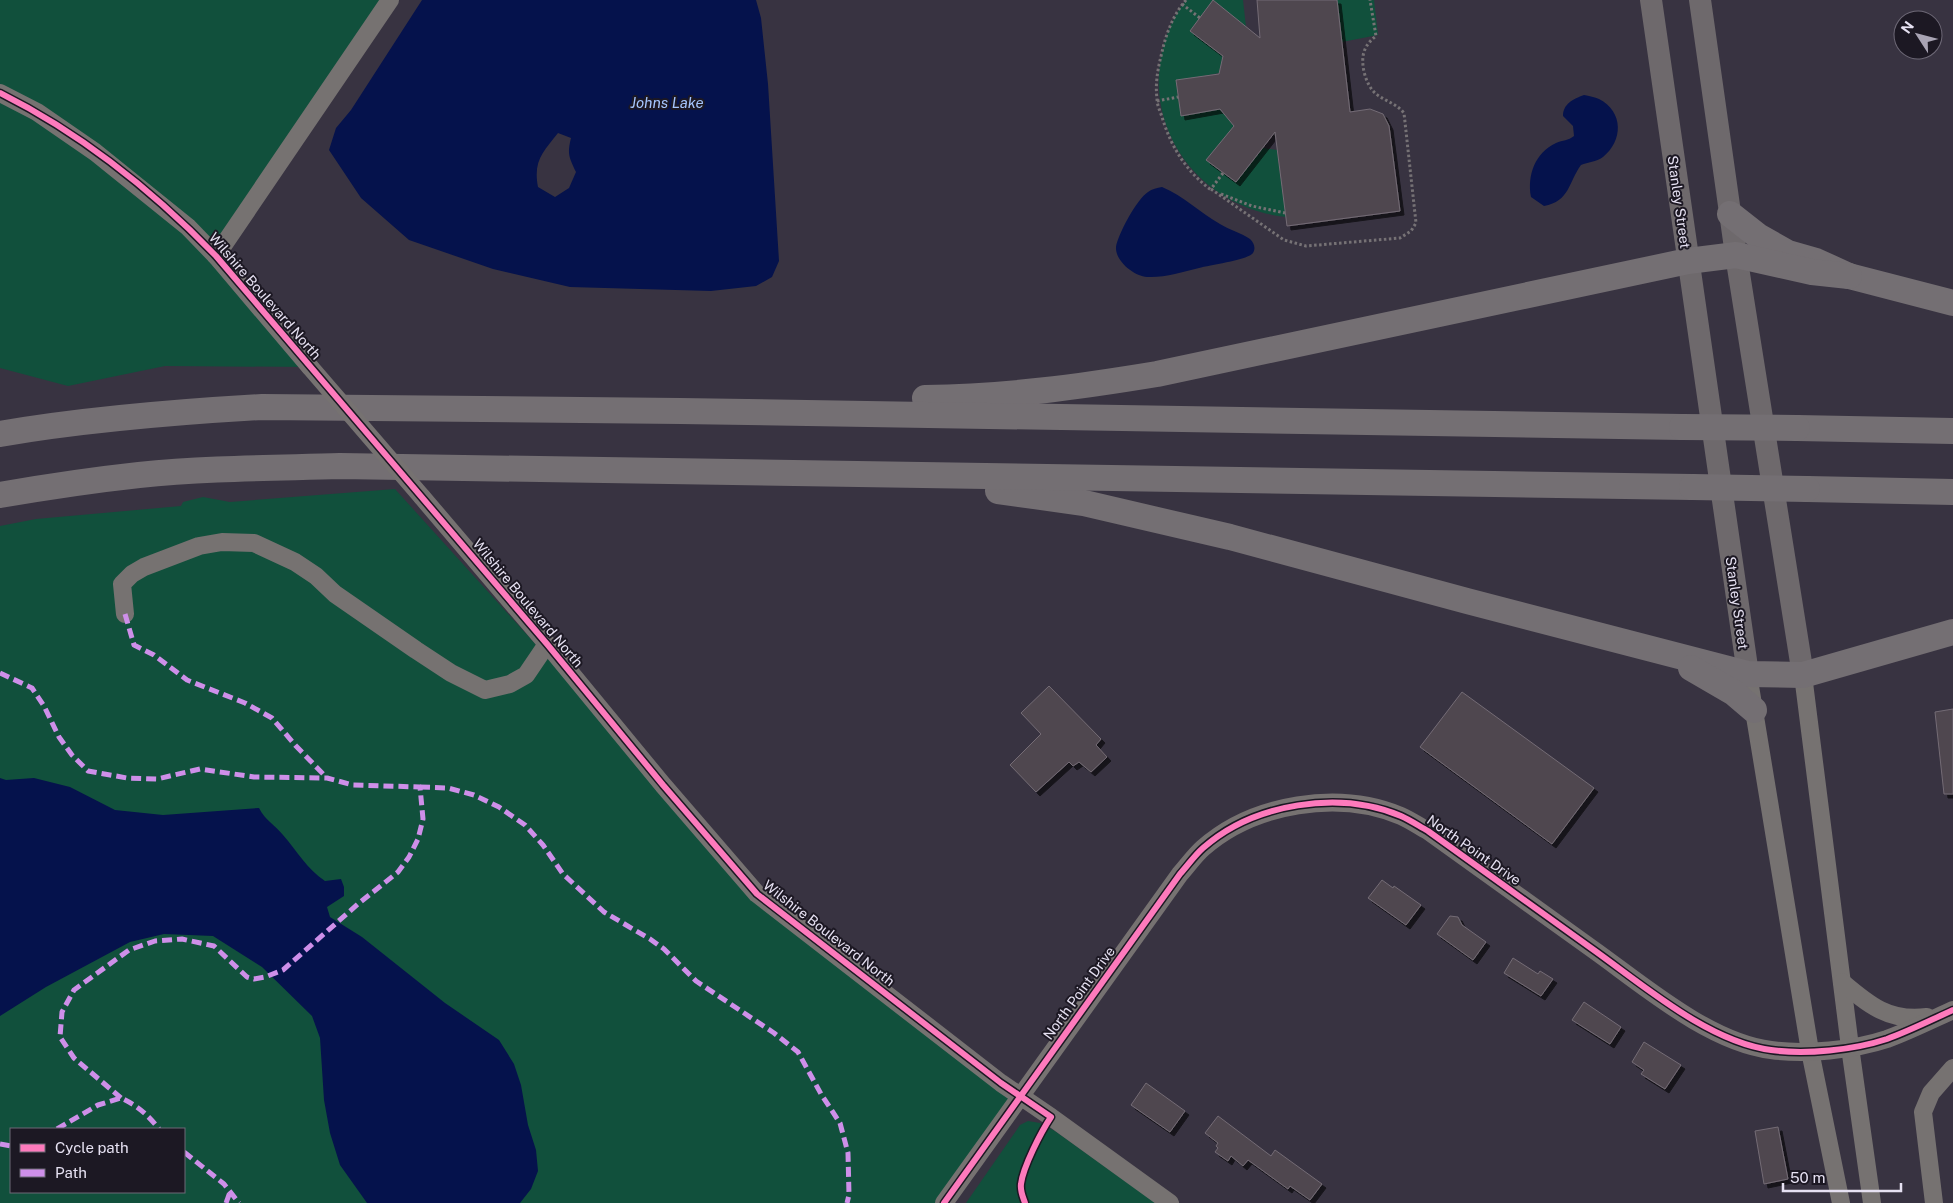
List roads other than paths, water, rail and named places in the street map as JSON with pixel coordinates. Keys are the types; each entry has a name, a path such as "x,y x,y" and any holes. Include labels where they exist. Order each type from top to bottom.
{"highway":[{"path":"1730,214 1772,246 1848,276 1953,303"},
{"path":"680,411 708,398 960,398 1070,388 1158,374 1258,354 1688,261 1736,255 1812,272 1848,276"},
{"path":"0,434 125,417 262,407 680,411 1953,431"},
{"path":"0,495 49,486 139,475 229,469 340,466 1953,492"},
{"path":"954,476 980,490 1084,503 1230,537 1457,599 1748,674 1803,675 1953,632"},
{"path":"1662,651 1734,693 1754,710"}],"main road":[{"name":"Stanley Street","path":"1651,0 1748,674"},
{"path":"1700,0 1736,255 1803,675"}],"street":[{"path":"216,256 390,0"},
{"name":"Wilshire Boulevard North","path":"0,93 37,112 95,152 188,227 216,256 548,644 663,785 757,894 1001,1083 1170,1203"},
{"path":"125,614 122,584 132,574 199,546 222,542 254,543 296,562 316,576 334,594 416,650 450,673 485,690 510,684 526,674 548,644"},
{"name":"Stanley Street","path":"1748,674 1810,1051 1841,1203"},
{"path":"1803,675 1850,1047 1872,1203"},
{"name":"North Point Drive","path":"944,1203 1180,874 1203,848 1236,825 1270,810 1308,804 1347,804 1374,808 1402,817 1428,831 1668,1004 1717,1033 1750,1046 1772,1050 1810,1051 1850,1047 1887,1039 1947,1013"},
{"path":"1842,982 1865,1002 1879,1011 1895,1017 1915,1019 1947,1013"},
{"path":"1934,1203 1923,1112 1931,1093 1953,1068"}],"water":[{"name":"Johns Lake","path":"422,0 756,0 761,18 768,84 779,261 772,277 756,286 711,291 570,287 493,269 409,240 361,198 329,150 336,128 351,110","holes":["558,133 571,138 569,155 576,172 569,188 555,197 538,187 538,163 540,157"]},
{"path":"1584,95 1599,99 1613,111 1617,119 1617,135 1610,150 1603,157 1581,165 1564,196 1553,204 1544,206 1531,197 1530,181 1534,166 1549,147 1574,136 1573,126 1563,116 1563,112 1569,102"},
{"path":"1162,187 1178,195 1224,226 1250,239 1254,246 1253,253 1250,256 1237,260 1166,276 1147,277 1131,271 1119,257 1116,247 1117,241 1129,217 1144,196 1150,191"},
{"path":"0,778 6,780 34,778 70,787 115,810 163,815 259,808 307,865 319,876 325,881 341,879 344,887 344,896 327,907 330,917 362,937 445,1003 499,1040 514,1064 521,1085 528,1125 536,1150 538,1171 531,1189 520,1203 367,1203 340,1165 330,1133 324,1100 320,1038 312,1016 262,967 213,936 164,934 130,942 46,987 0,1016"}]}
